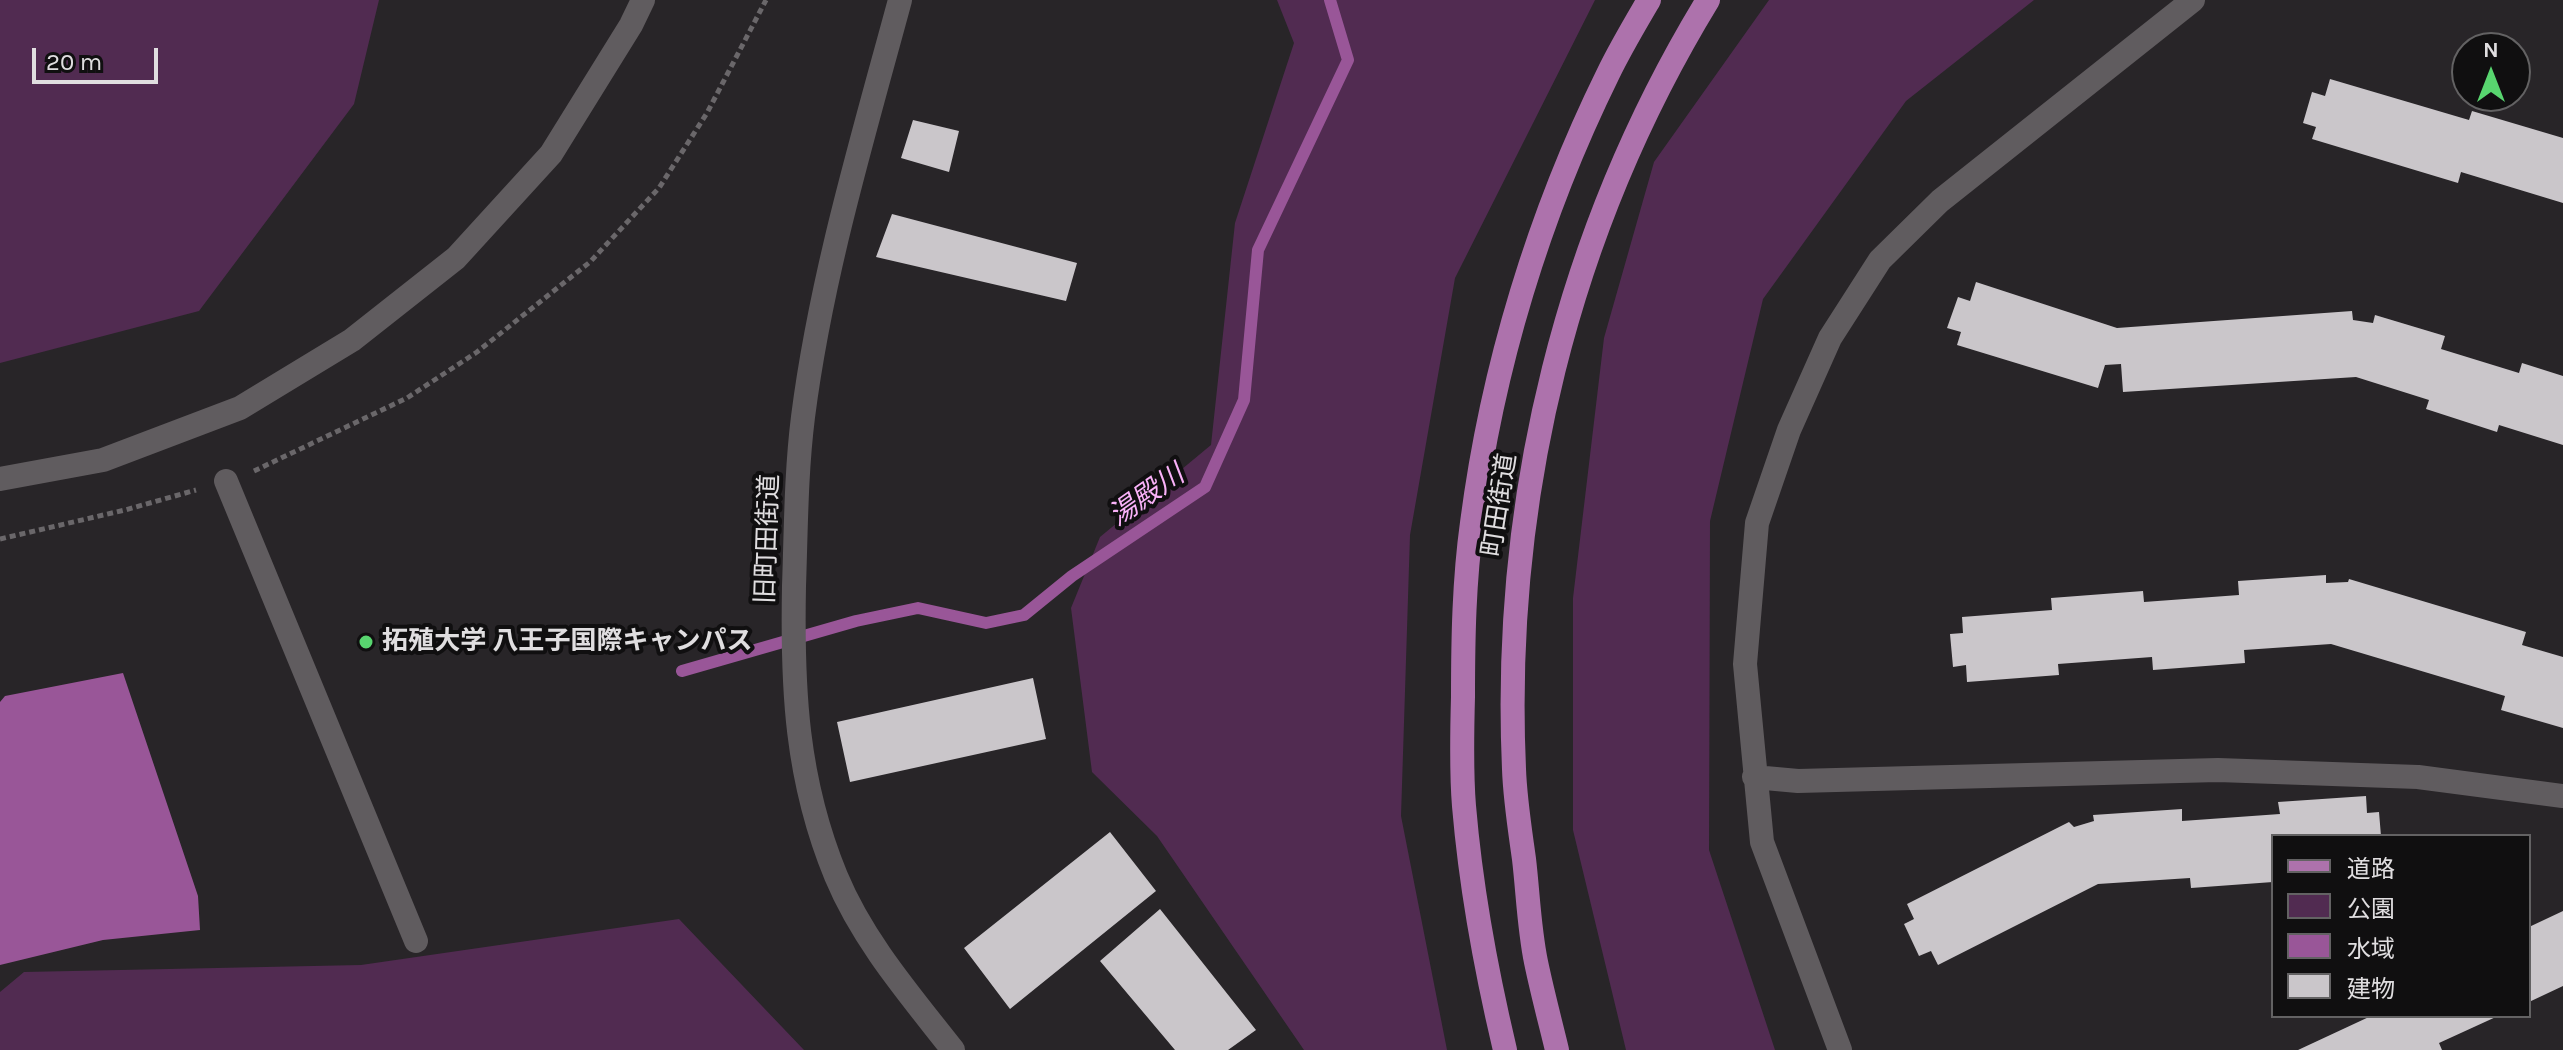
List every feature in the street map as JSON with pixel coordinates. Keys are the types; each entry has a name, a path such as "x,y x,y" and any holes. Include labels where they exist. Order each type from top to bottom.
{"main road":[{"name":"町田街道","path":"1505,1050 1475,901 1464,804 1463,622 1472,523 1505,352 1535,248 1608,73 1649,0"},
{"name":"町田街道","path":"1557,1050 1535,959 1514,772 1512,672 1516,596 1528,498 1549,387 1571,304 1600,217 1652,102 1680,46 1708,0"}],"street":[{"path":"0,479 103,460 240,408 352,340 456,258 551,154 631,25 643,0"},
{"name":"旧町田街道","path":"900,0 839,231 803,417 796,487 796,703 802,763 810,802 836,877 869,939 953,1050"},
{"path":"1840,1050 1762,842 1745,664 1757,523 1789,430 1830,338 1880,260 1940,201 2193,0"},
{"path":"226,481 416,941"},
{"path":"1754,777 1798,781 2218,770 2418,777 2563,796"}],"path":[{"path":"0,539 125,510 226,481 279,461 407,398 477,352 590,262 659,188 707,113 766,0"}],"green space":[{"path":"0,0 379,0 354,104 199,311 0,363"},
{"path":"1277,0 1595,0 1455,278 1410,535 1401,816 1447,1050 1304,1050 1157,836 1092,772 1071,608 1100,537 1211,445 1235,223 1294,43"},
{"path":"1769,0 2034,0 1906,101 1763,299 1710,521 1709,850 1775,1050 1626,1050 1573,830 1573,598 1604,338 1654,162"},
{"path":"679,919 804,1050 0,1050 0,992 24,972 361,965"}],"water":[{"path":"123,673 198,896 200,930 103,940 0,965 0,702 5,696"}],"building":[{"path":"2330,79 2469,120 2472,112 2475,112 2563,138 2563,203 2461,172 2458,183 2312,139 2316,127 2303,123 2312,92 2325,96"},
{"path":"913,120 959,131 949,172 901,158"},
{"path":"892,214 1077,263 1066,301 876,257"},
{"path":"1976,282 2117,328 2352,311 2353,320 2373,323 2375,315 2445,336 2441,349 2519,373 2522,363 2563,376 2563,445 2499,425 2497,432 2426,409 2429,400 2356,377 2123,392 2121,364 2105,365 2098,388 1957,345 1961,332 1947,328 1958,297 1970,301"},
{"path":"2326,575 2326,583 2348,582 2349,579 2526,632 2522,645 2563,657 2563,728 2501,710 2505,696 2331,644 2244,650 2245,663 2153,670 2152,657 2058,664 2059,675 1967,682 1966,665 1953,667 1950,634 1963,633 1962,617 2052,610 2051,598 2143,591 2144,602 2239,595 2238,581"},
{"path":"1033,678 1046,739 850,782 837,722"},
{"path":"2366,796 2367,813 2379,812 2381,834 2271,834 2271,882 2191,888 2190,878 2098,884 1938,965 1931,951 1919,956 1904,924 1914,919 1907,904 2069,822 2074,827 2094,821 2093,815 2182,809 2182,821 2280,814 2278,802"},
{"path":"1110,832 1156,891 1010,1009 964,948"},
{"path":"1160,909 1256,1030 1228,1050 1175,1050 1100,961"},
{"path":"2563,911 2563,986 2531,1001 2531,926"},
{"path":"2367,1018 2494,1018 2439,1043 2442,1050 2298,1050"}],"waterway":[{"name":"湯殿川","path":"682,671 856,621 918,608 986,623 1024,615 1072,576 1205,487 1244,400 1258,250 1348,60 1330,0"}],"place":[{"name":"拓殖大学 八王子国際キャンパス","path":"366,642"}]}
